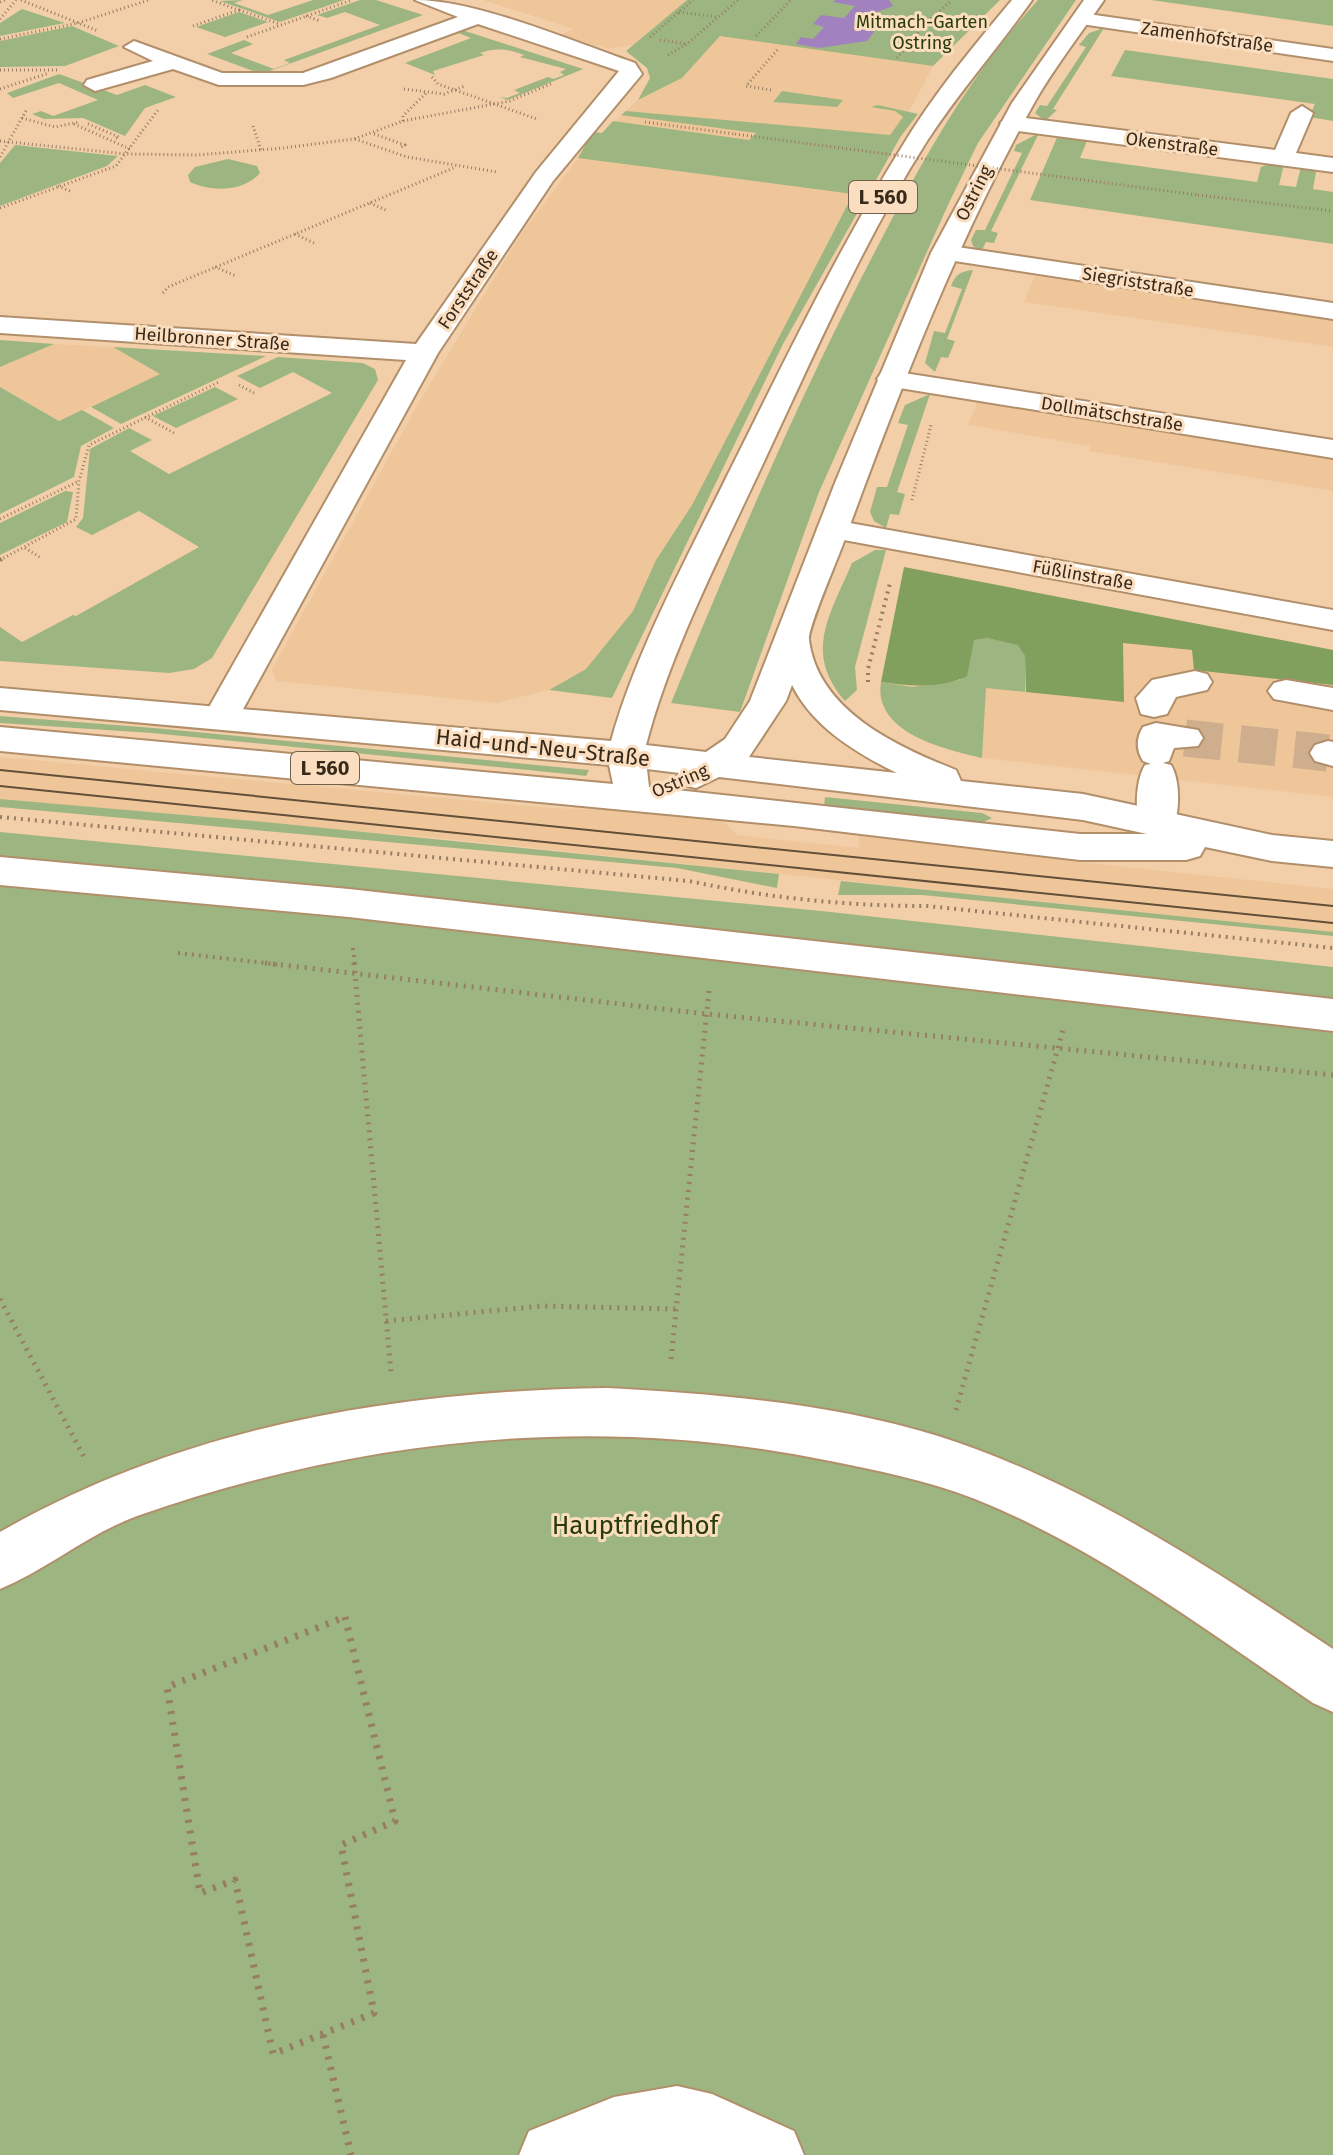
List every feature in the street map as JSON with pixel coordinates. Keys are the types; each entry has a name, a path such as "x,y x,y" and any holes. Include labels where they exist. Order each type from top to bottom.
{"main road":[{"path":"425,0 628,67"},
{"name":"L 560","path":"625,756 638,708 711,541 834,286 915,143 971,63 1022,0"},
{"name":"Ostring","path":"625,756 638,798 680,784 713,767 738,747 758,720 793,641 891,379 944,253 1011,123 1094,0"},
{"path":"134,47 219,79 303,79 478,17"},
{"name":"Zamenhofstraße","path":"1081,19 1333,55"},
{"path":"95,85 174,62"},
{"name":"Forststraße","path":"222,716 424,353 544,177 626,83 631,74 628,67"},
{"path":"1283,158 1302,113"},
{"name":"Okenstraße","path":"1011,123 1333,165"},
{"name":"Siegriststraße","path":"944,253 1333,311"},
{"name":"Heilbronner Straße","path":"0,325 424,353"},
{"name":"Dollmätschstraße","path":"891,379 1333,449"},
{"name":"Füßlinstraße","path":"833,529 1333,620"},
{"path":"793,641 803,680 834,717 870,742 922,771 998,798"},
{"path":"1154,706 1154,698 1164,688 1195,682"},
{"path":"1286,691 1333,699"},
{"name":"Haid-und-Neu-Straße","path":"0,699 222,716 625,756 1083,807 1272,848"},
{"name":"Haid-und-Neu-Straße","path":"0,739 901,824 1080,847 1272,848 1333,854"},
{"path":"1157,823 1166,755"},
{"path":"0,871 349,903 1333,1015"},
{"path":"0,1562 108,1502 253,1452 395,1425 536,1410 665,1411 802,1429 941,1462 1058,1511 1201,1593 1333,1683"},
{"path":"553,2155 600,2134 679,2119 735,2137 770,2155"}],"path":[{"path":"0,2 5,0"},
{"path":"1,17 15,5 16,0"},
{"path":"21,0 134,47"},
{"path":"242,39 352,0"},
{"path":"687,44 648,38 693,0"},
{"path":"628,67 677,51 738,0"},
{"path":"756,36 791,0"},
{"path":"897,58 927,22 952,0"},
{"path":"239,10 281,25"},
{"path":"679,12 718,18"},
{"path":"306,16 320,21"},
{"path":"0,39 78,23"},
{"path":"771,90 746,86 779,48"},
{"path":"377,55 419,70 438,84 579,134"},
{"path":"0,89 56,70"},
{"path":"403,121 403,116 426,92"},
{"path":"0,141 126,154 261,150 354,139 403,121 495,104"},
{"path":"0,208 116,166 160,106"},
{"path":"0,157 11,143 27,109"},
{"path":"22,118 55,127 84,122 119,137 116,138"},
{"path":"633,120 1333,211"},
{"path":"74,124 130,149"},
{"path":"253,126 261,150"},
{"path":"373,134 405,145 399,148"},
{"path":"354,139 456,167 544,177"},
{"path":"225,152 228,159"},
{"path":"129,334 168,287 456,167"},
{"path":"58,186 72,192"},
{"path":"369,203 388,211"},
{"path":"295,234 314,243"},
{"path":"215,267 236,276"},
{"path":"0,560 76,519 79,481 89,445 299,345"},
{"path":"145,417 174,433"},
{"path":"0,519 79,481"},
{"path":"24,547 41,558"},
{"path":"0,817 689,881 780,898 859,906 927,906 1333,948"},
{"path":"349,903 395,1425"},
{"path":"665,1411 714,945"},
{"path":"178,953 707,1014 1333,1075"},
{"path":"941,1462 1075,987"},
{"path":"0,1299 108,1502"},
{"path":"386,1321 541,1306 676,1309"},
{"path":"345,1617 395,1821 341,1845 374,2013 323,2035 273,2054 235,1880 200,1893 167,1687 345,1617"},
{"path":"323,2035 351,2155"}],"shaded area":[{"path":"483,0 687,0 633,45 609,49 561,35 573,29"},
{"path":"761,0 1000,0 933,66 909,112 853,193 692,505 656,560 633,611 586,669 549,690 497,703 276,681 272,669 419,402 521,234 578,158 588,137 593,132 602,133 638,100 682,78 720,36"},
{"path":"889,0 893,6 864,17 874,32 867,41 819,48 796,44 801,37 813,39 824,27 813,24 821,15 844,18 855,6 833,2"},
{"path":"1035,276 1333,320 1333,347 1024,302"},
{"path":"54,344 113,347 161,374 60,421 0,387 0,367"},
{"path":"979,398 1333,457 1333,491 1089,451 1090,446 968,425"},
{"path":"904,567 1333,650 1333,797 982,758 925,741 889,715 879,696"},
{"path":"0,757 551,808 694,813 719,817 737,835 859,848 859,833 1052,859 1333,889 1333,932 458,840 0,799"}],"green space":[{"path":"243,0 234,3 268,15 313,0 344,0 280,22 220,1"},
{"path":"360,0 376,0 423,15 270,71 256,72 207,54 244,40 253,44 231,53 274,69 290,63 284,60 380,25 345,12 327,18 317,15"},
{"name":"Mitmach-Garten Ostring","path":"687,0 1000,0 933,66 720,36 682,78 638,100 650,78 647,68 626,51"},
{"path":"1038,0 1076,0 978,143 948,205 819,492 740,712 671,703 789,427 868,265 924,160 965,94"},
{"path":"1151,0 1333,0 1333,26"},
{"path":"22,9 65,23 0,36 0,23"},
{"path":"239,12 268,22 225,37 196,27"},
{"path":"72,26 119,46 65,66 0,67 0,41"},
{"path":"1104,28 1053,109 1057,110 1045,121 1035,113 1040,105 1047,106 1086,47 1079,45 1089,33"},
{"path":"462,30 583,69 508,100 499,97 507,98 520,93 514,90 548,77 554,79 564,75 560,72 566,69 502,50 480,53 484,55 433,71 435,75 405,63 471,38 456,32"},
{"path":"1125,50 1333,79 1333,121 1309,117 1315,104 1111,76"},
{"path":"59,74 117,95 145,85 176,97 145,108 125,136 83,118 44,119 32,114 41,111 53,116 98,100 59,83 13,98 7,93"},
{"path":"782,91 843,100 837,107 773,102"},
{"path":"878,105 918,114 901,136 783,344 612,698 549,690 586,669 633,611 656,560 692,505 853,194 578,158 593,132 602,133 613,121 749,140 756,133 621,115 626,111 890,135 903,117 895,111 871,107"},
{"path":"1039,133 991,231 998,233 994,243 986,242 981,252 971,240 976,230 985,230 1022,153 1014,151 1016,145"},
{"path":"1059,133 1079,135 1087,141 1080,158 1257,182 1261,167 1272,163 1284,164 1279,185 1296,187 1301,167 1316,172 1313,189 1333,192 1333,244 1030,200"},
{"path":"15,145 118,156 107,166 0,206 0,163"},
{"path":"228,159 257,166 260,173 236,187 217,189 190,182 188,175 195,167"},
{"path":"973,270 947,339 955,341 948,358 941,357 935,372 925,363 934,331 945,333 962,289 951,286 954,279"},
{"path":"0,340 54,344 0,367"},
{"path":"113,347 266,356 121,424 91,407 160,374"},
{"path":"278,357 363,363 375,369 378,380 212,658 194,669 169,673 0,661 0,627 22,642 76,616 199,547 139,511 92,535 76,527 83,518 90,449 129,428 152,440 130,451 169,474 332,393 293,372 260,388 237,376"},
{"path":"0,387 59,421 82,410 114,428 81,446 74,477 0,514"},
{"path":"215,387 238,399 176,428 153,416"},
{"path":"930,394 897,492 905,494 899,515 890,514 886,528 874,521 870,512 877,487 887,487 908,425 898,423 905,405"},
{"path":"65,491 73,492 67,522 0,555 0,523"},
{"path":"875,550 886,550 855,667 857,690 845,701 825,666 824,633 852,563"},
{"path":"904,567 1333,650 1333,685 1194,670 1192,650 1123,643 1124,702 1026,692 1025,656 1018,645 987,638 974,640 967,676 936,685 881,682"},
{"path":"986,638 1018,644 1025,656 1025,692 986,688 982,758 949,750 914,736 888,714 881,700 881,682 912,687 960,680 974,640"},
{"path":"0,716 589,770 586,776 152,733 0,723"},
{"path":"825,797 982,813 992,818 982,823 824,806"},
{"path":"0,799 265,822 779,874 777,888 677,868 0,807"},
{"name":"Hauptfriedhof","path":"0,832 821,911 1333,967 1333,2155 0,2155"},
{"path":"841,881 1333,932 1333,936 922,895 838,895"}],"tunnel":[{"path":"1185,738 1328,753"}],"tram line":[{"path":"0,770 1333,906"},
{"path":"0,786 1333,923"}]}
